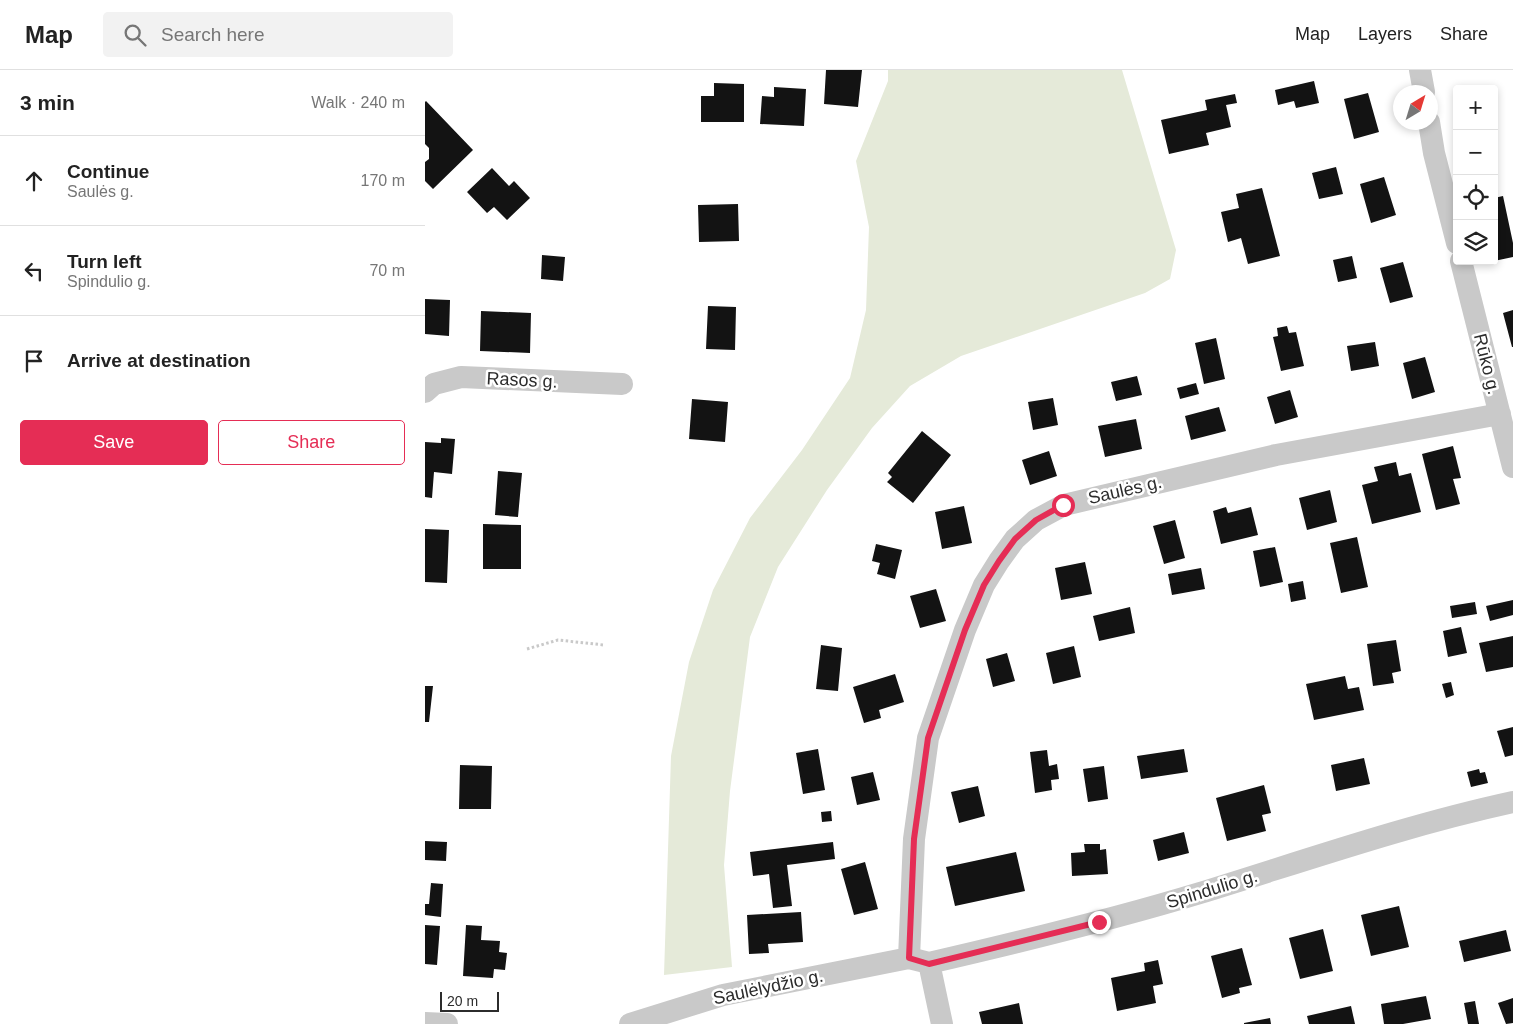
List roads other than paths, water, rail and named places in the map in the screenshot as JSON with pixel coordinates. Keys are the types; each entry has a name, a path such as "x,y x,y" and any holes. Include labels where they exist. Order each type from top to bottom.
{"street":[{"path":"1420,70 1423,85"},
{"path":"1430,130 1434,153 1453,227"},
{"name":"Rūko g.","path":"1462,265 1513,467"},
{"name":"Rasos g.","path":"425,392 434,384 461,377 622,384"},
{"name":"Saulės g.","path":"942,1024 919,961 914,839 928,738 965,630 984,585 1015,539 1036,520 1063,505 1276,455 1500,414"},
{"name":"Spindulio g.","path":"919,961 1099,922 1396,832 1478,809 1513,802"},
{"name":"Saulėlydžio g.","path":"630,1024 723,995 919,961"},
{"path":"425,1023 447,1024"}]}
